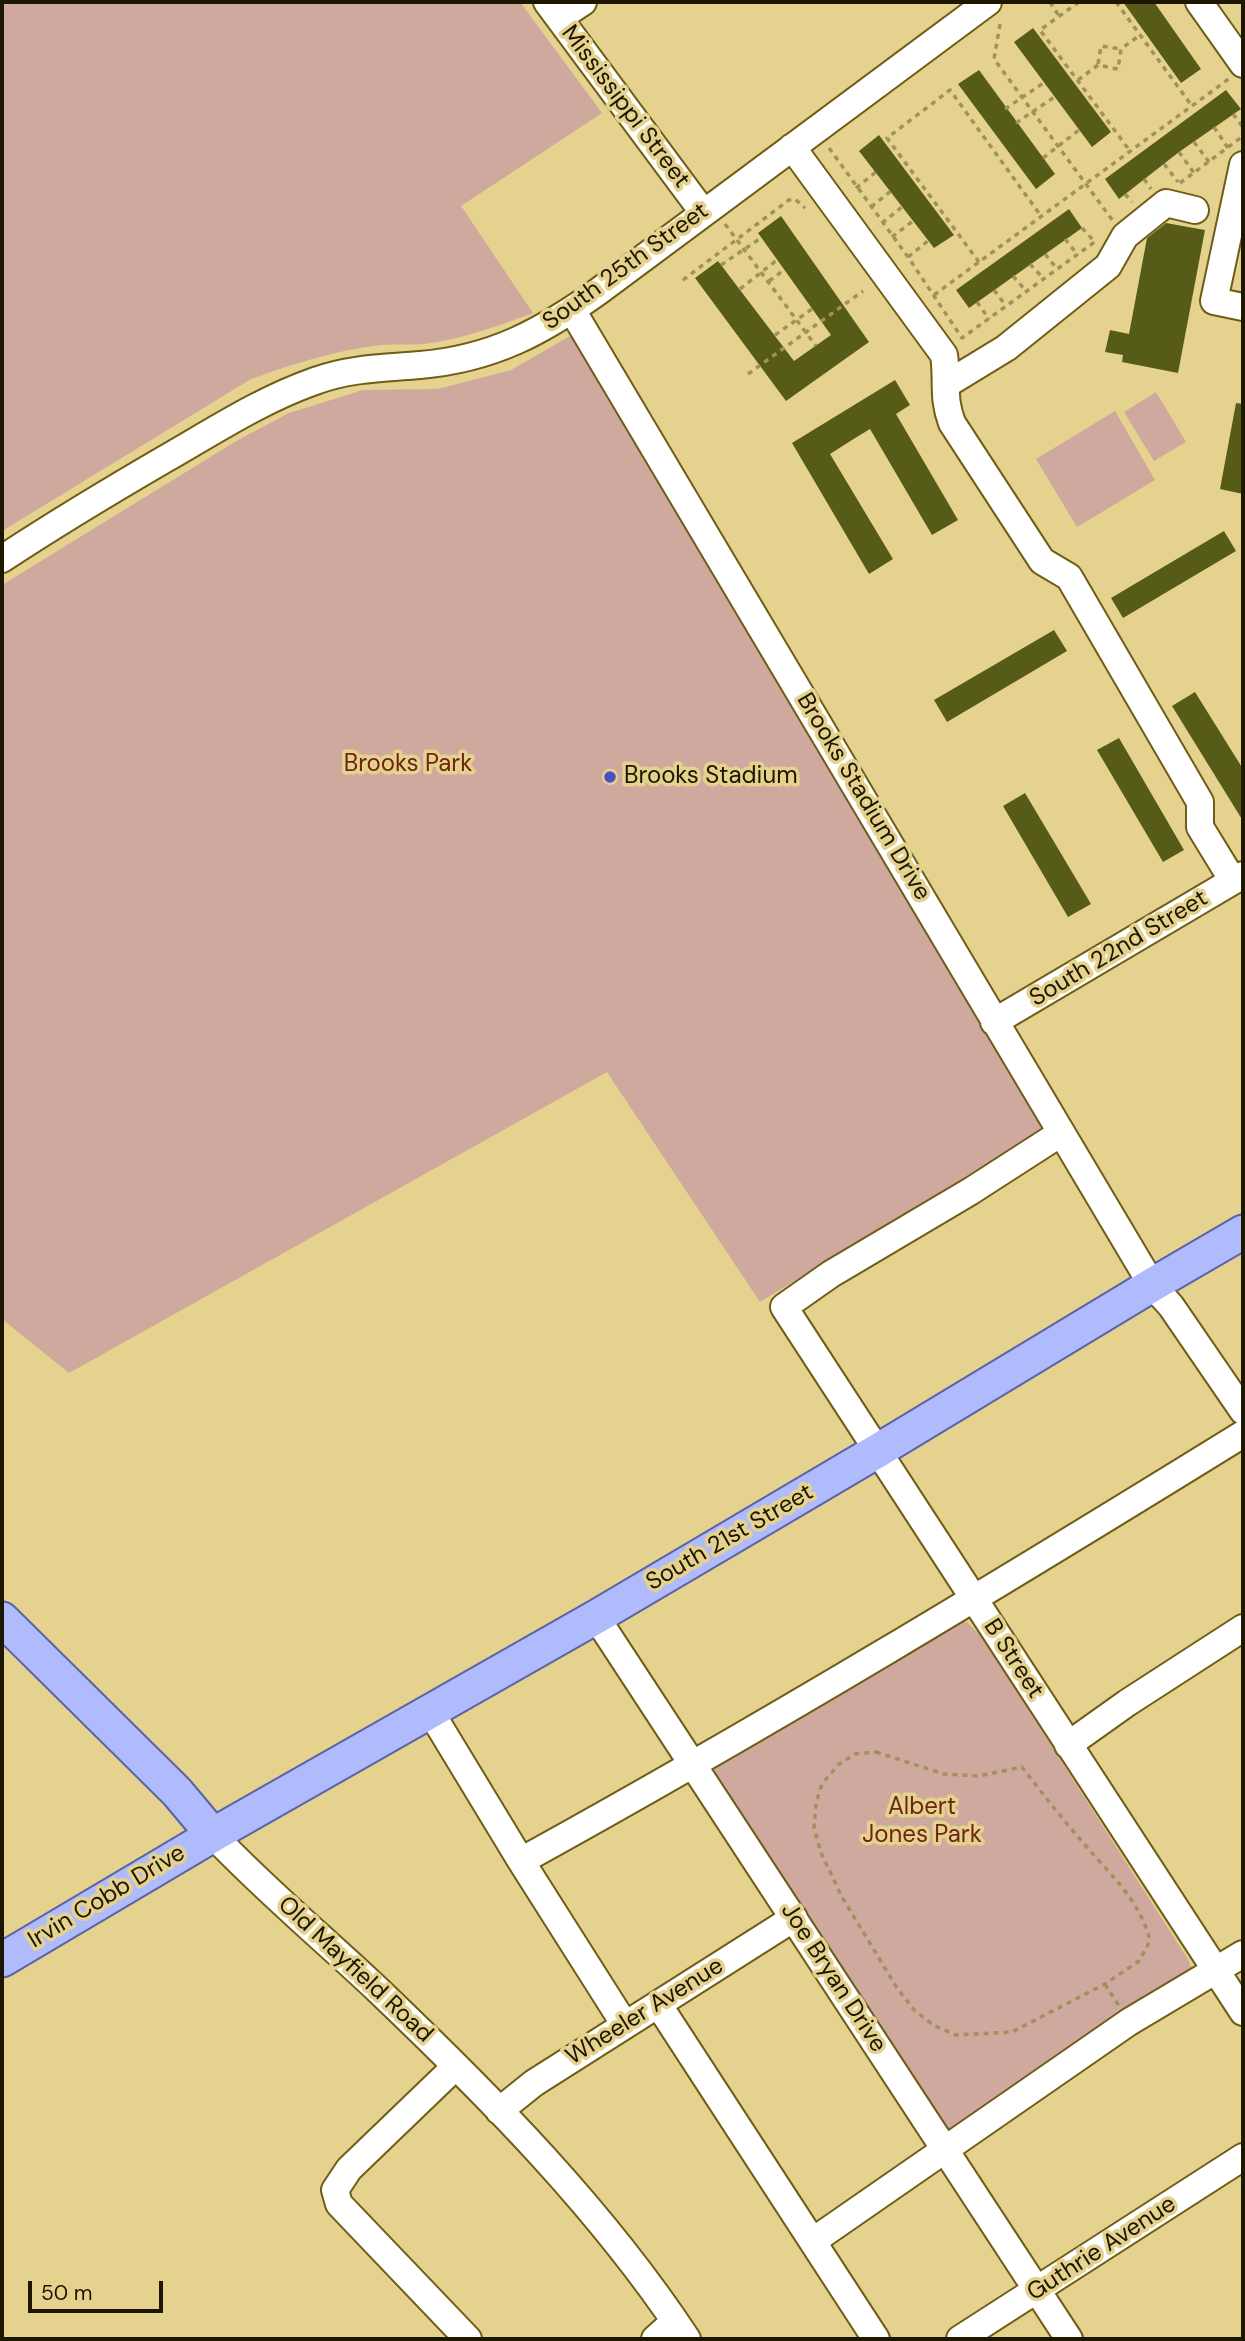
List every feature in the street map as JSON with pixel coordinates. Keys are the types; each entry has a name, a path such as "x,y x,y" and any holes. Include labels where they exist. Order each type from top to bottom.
{"main road":[{"name":"South 21st Street","path":"213,1835 596,1616 1243,1233"},
{"name":"Old Mayfield Road","path":"2,1619 177,1792 213,1835"},
{"name":"Irvin Cobb Drive","path":"2,1960 213,1835"}],"street":[{"path":"553,10 583,2"},
{"path":"1199,2 1240,68"},
{"name":"Mississippi Street","path":"553,10 713,217"},
{"name":"South 25th Street","path":"2,559 134,477 287,391 319,379 386,366 431,364 487,353 517,342 572,310 713,217 792,147 994,13"},
{"path":"792,147 944,355 947,384 945,404 952,423 1042,561 1069,577 1200,802 1200,827 1238,878"},
{"path":"1236,156 1214,301 1243,307"},
{"path":"947,384 1006,348 1108,267 1125,236 1166,204 1195,210"},
{"name":"Brooks Stadium Drive","path":"572,310 1152,1285 1171,1306 1243,1411"},
{"name":"South 22nd Street","path":"994,1022 1238,878"},
{"name":"B Street","path":"1061,1133 971,1191 831,1274 784,1307 1243,2012"},
{"path":"521,1861 693,1766 975,1600 1243,1434"},
{"name":"Joe Bryan Drive","path":"596,1616 1069,2339"},
{"path":"1068,1745 1127,1703 1243,1628"},
{"path":"430,1711 625,2025"},
{"name":"Old Mayfield Road","path":"213,1835 456,2066 499,2111 606,2231 681,2330"},
{"name":"Wheeler Avenue","path":"499,2111 534,2083 794,1918"},
{"path":"813,2241 1129,2022 1243,1954"},
{"path":"658,2004 876,2339"},
{"path":"456,2066 349,2169 335,2190 339,2204 468,2339"},
{"name":"Guthrie Avenue","path":"960,2339 1243,2157"},
{"path":"655,2339 681,2330"}],"path":[{"path":"1049,2 1059,16"},
{"path":"1079,2 1040,30 1130,151"},
{"path":"1116,2 1192,106"},
{"path":"994,13 994,59 1118,229"},
{"path":"1078,80 1098,65 1101,46 1121,49 1140,35"},
{"path":"1098,65 1118,69 1121,49"},
{"path":"934,295 1240,68"},
{"path":"1005,109 1045,82"},
{"path":"979,262 887,138 950,90 1041,216"},
{"path":"1016,123 1056,96"},
{"path":"1233,114 1243,127"},
{"path":"1214,128 1236,156"},
{"path":"1043,158 1079,130"},
{"path":"1236,156 1243,136"},
{"path":"1194,142 1209,162"},
{"path":"828,147 908,257 962,338 1107,235"},
{"path":"1179,152 1194,173"},
{"path":"1164,164 1179,184 1209,162 1236,156"},
{"path":"856,188 876,172"},
{"path":"870,207 891,191"},
{"path":"682,280 789,200 795,199 805,208"},
{"path":"882,223 902,207"},
{"path":"713,217 737,240 816,346"},
{"path":"892,237 913,221"},
{"path":"1082,228 1095,242"},
{"path":"721,265 761,237"},
{"path":"1065,239 1077,254"},
{"path":"908,257 928,241"},
{"path":"1045,254 1057,269"},
{"path":"740,289 777,260"},
{"path":"1030,264 1044,279"},
{"path":"768,281 784,270"},
{"path":"1013,276 1027,292"},
{"path":"994,290 1006,306"},
{"path":"748,374 863,291"},
{"path":"977,302 989,319"},
{"path":"775,335 812,309"},
{"path":"876,1752 944,1774 979,1776 1022,1767 1081,1842 1123,1887 1145,1922 1150,1941 1139,1961 1105,1984 1012,2032 956,2035 935,2026 915,2011 897,1988 830,1875 814,1828 816,1803 822,1784 838,1765 855,1754 876,1752"}],"green space":[{"path":"2,2 520,2 602,113 461,206 533,313 452,339 348,350 251,379 2,531"},
{"name":"Brooks Park","path":"577,332 1047,1127 760,1302 607,1072 69,1373 2,1319 2,585 238,440 289,413 363,390 438,389 511,370"},
{"path":"1156,392 1186,442 1154,461 1124,412"},
{"path":"1115,411 1155,480 1077,527 1036,459"},
{"name":"Albert Jones Park","path":"958,1622 967,1622 982,1637 1189,1961 1192,1971 956,2131 949,2130 940,2120 713,1778 716,1761"}],"building":[{"path":"1123,2 1154,2 1201,69 1181,83"},
{"path":"1033,28 1111,132 1092,147 1014,42"},
{"path":"979,70 1055,174 1036,189 958,84"},
{"path":"1226,90 1241,109 1179,152 1119,199 1105,179"},
{"path":"879,135 954,235 934,248 859,151"},
{"path":"1069,209 1082,228 969,308 956,290"},
{"path":"781,216 869,342 786,401 695,278 718,261 794,361 831,335 758,233"},
{"path":"1166,223 1205,230 1178,373 1122,362 1123,355 1105,352 1110,330 1129,334 1147,238"},
{"path":"895,380 910,405 896,414 958,520 932,535 870,429 830,454 893,559 869,574 792,443"},
{"path":"1236,403 1243,404 1243,494 1220,489"},
{"path":"1224,531 1236,551 1123,618 1111,598"},
{"path":"1054,630 1067,651 947,722 934,700"},
{"path":"1195,692 1243,769 1243,821 1172,706"},
{"path":"1119,738 1184,850 1163,862 1097,750"},
{"path":"1025,793 1091,904 1068,917 1003,806"}],"place":[{"name":"Brooks Stadium","path":"610,777"}]}
